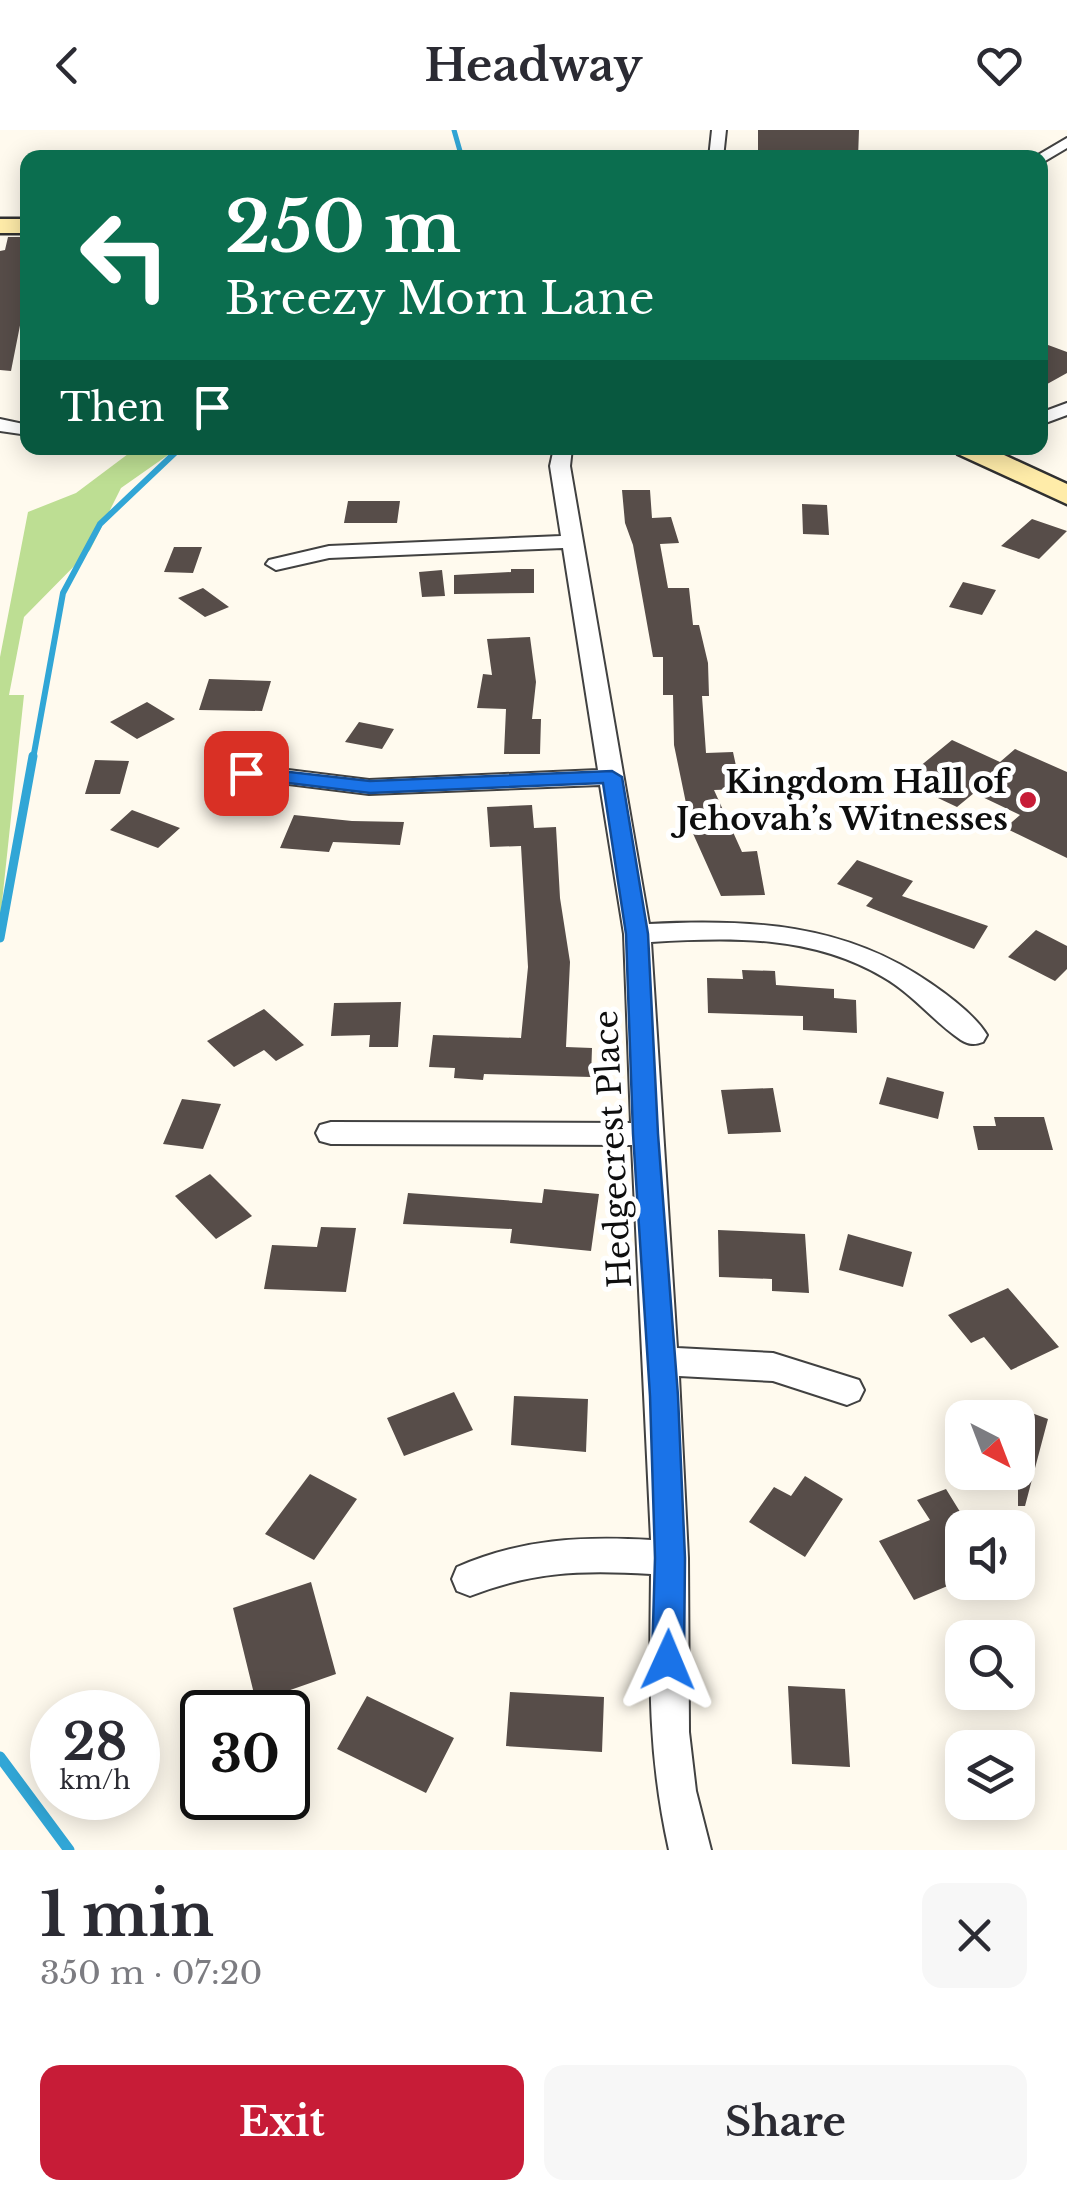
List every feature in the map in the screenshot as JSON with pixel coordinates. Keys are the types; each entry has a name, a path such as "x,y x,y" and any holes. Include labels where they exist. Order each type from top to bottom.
{"main road":[{"path":"987,455 1067,495"}],"street":[{"name":"Hedgecrest Place","path":"562,455 560,466 637,934 670,1558 669,1732 676,1791 690,1850"},
{"path":"276,564 330,552 572,542"},
{"path":"222,769 370,787 612,777"},
{"path":"637,934 758,928 816,938 889,968 920,988 972,1035"},
{"path":"332,1133 646,1134"},
{"path":"660,1360 773,1367 847,1390"},
{"path":"470,1579 525,1557 578,1552 670,1558"}],"green space":[{"path":"127,455 168,455 121,488 90,550 24,617 9,695 24,695 0,921 0,657 28,512 76,493"}],"building":[{"path":"758,130 859,130 858,150 758,150"},
{"path":"8,237 20,237 20,325 11,371 0,370 0,251 5,250"},
{"path":"1048,345 1067,352 1067,373 1048,384"},
{"path":"622,490 650,490 652,518 671,517 679,543 660,544 668,588 689,588 693,625 699,625 708,663 709,696 702,696 706,753 733,752 741,789 714,790 742,852 757,851 765,895 721,896 682,809 687,808 674,745 673,695 663,695 663,657 653,657 633,545 625,523"},
{"path":"348,501 400,501 397,523 344,523"},
{"path":"802,504 827,505 829,535 803,534"},
{"path":"1032,519 1067,531 1039,559 1001,546"},
{"path":"174,547 202,547 193,573 164,572"},
{"path":"534,569 534,593 454,594 454,575"},
{"path":"442,570 445,596 422,597 419,572"},
{"path":"963,582 996,590 982,615 949,607"},
{"path":"203,588 229,607 205,617 178,598"},
{"path":"530,637 536,682 532,719 541,719 540,754 504,754 506,709 477,708 483,674 492,675 487,639"},
{"path":"209,679 271,681 262,711 199,710"},
{"path":"147,702 175,719 137,739 110,722"},
{"path":"359,722 394,729 382,749 345,742"},
{"name":"Kingdom Hall of Jehovah’s Witnesses","path":"952,740 1000,762 1015,749 1067,772 1067,858 1005,828 1020,815 974,793 957,807 902,781"},
{"path":"95,760 129,761 120,794 85,794"},
{"path":"532,805 534,828 556,827 560,898 570,962 566,1047 592,1048 591,1077 484,1074 483,1080 454,1078 455,1068 429,1067 433,1035 521,1038 528,967 521,846 490,847 487,807"},
{"path":"132,810 180,828 158,848 110,830"},
{"path":"294,815 404,822 400,845 333,842 329,852 280,848"},
{"path":"857,860 913,881 902,896 988,926 974,949 866,906 873,898 837,884"},
{"path":"1036,930 1067,946 1067,969 1055,981 1008,957"},
{"path":"742,970 775,971 776,985 834,989 834,998 856,1000 857,1033 803,1030 803,1016 708,1013 707,978 743,979"},
{"path":"401,1002 398,1047 369,1047 370,1035 331,1036 334,1003"},
{"path":"264,1009 304,1045 276,1061 264,1050 234,1067 207,1041"},
{"path":"887,1077 944,1092 938,1119 879,1104"},
{"path":"773,1088 781,1132 728,1134 721,1090"},
{"path":"182,1099 221,1104 203,1149 163,1144"},
{"path":"994,1117 1044,1117 1053,1150 978,1150 973,1126 996,1126"},
{"path":"210,1174 252,1216 216,1239 175,1196"},
{"path":"544,1189 599,1194 591,1251 510,1243 512,1229 403,1224 408,1193 542,1203"},
{"path":"321,1227 356,1228 346,1292 264,1289 272,1245 317,1247"},
{"path":"718,1230 805,1234 809,1293 772,1291 772,1279 719,1277"},
{"path":"848,1234 912,1252 903,1287 839,1270"},
{"path":"1008,1288 1059,1347 1011,1370 984,1337 971,1343 948,1315"},
{"path":"454,1392 473,1430 404,1456 387,1418"},
{"path":"514,1396 588,1399 586,1452 511,1445"},
{"path":"1035,1414 1048,1419 1035,1468"},
{"path":"310,1474 357,1499 314,1560 265,1534"},
{"path":"805,1476 843,1499 805,1557 749,1522 774,1487 791,1496"},
{"path":"945,1489 959,1510 945,1510 945,1587 914,1600 879,1541 930,1520 917,1500"},
{"path":"1018,1490 1029,1490 1025,1506 1018,1506"},
{"path":"311,1582 336,1674 290,1690 253,1690 233,1608"},
{"path":"788,1686 845,1689 850,1767 792,1764"},
{"path":"510,1692 604,1697 602,1752 506,1746"},
{"path":"367,1696 454,1738 426,1793 337,1749"}],"waterway":[{"path":"454,130 460,150"},
{"path":"33,759 63,593 100,524 173,455"},
{"path":"0,938 33,756"},
{"path":"0,1757 69,1850"}],"place":[{"name":"Kingdom Hall of Jehovah’s Witnesses","path":"1028,800"}],"route":[{"path":"246,773 370,787 612,777 637,934 664,1396 670,1558 668,1660"}]}
